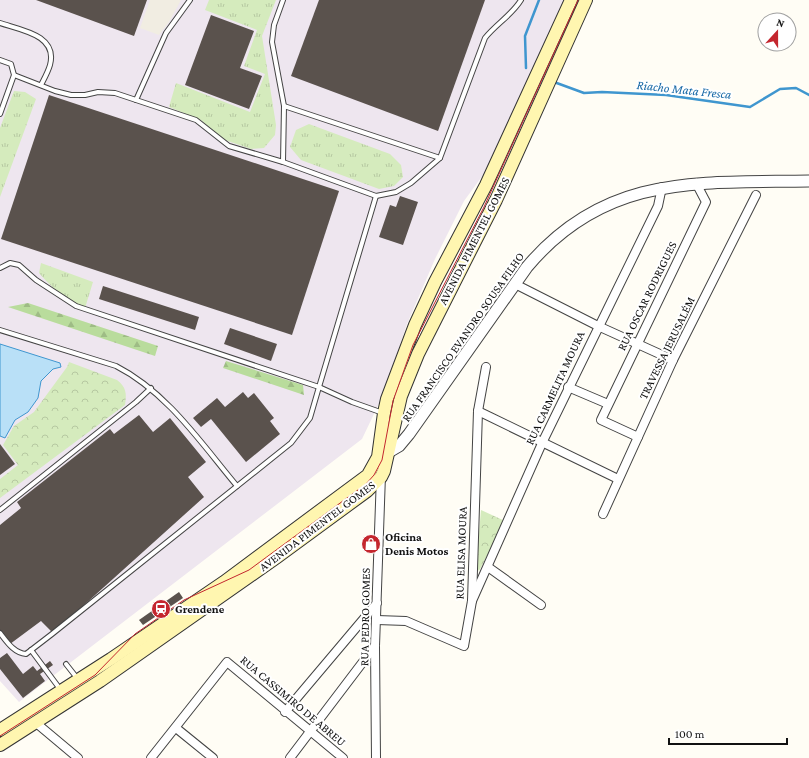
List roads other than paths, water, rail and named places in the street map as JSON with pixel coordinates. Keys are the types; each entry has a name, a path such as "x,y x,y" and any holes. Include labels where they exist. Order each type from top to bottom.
{"main road":[{"name":"AVENIDA PIMENTEL GOMES","path":"0,730 78,680 230,577 368,475 376,460 389,414 400,361 436,282 486,185 571,0"},
{"name":"AVENIDA PIMENTEL GOMES","path":"0,745 100,681 271,562 367,491 381,477 390,453 389,414 401,396 418,354 496,200 586,0"},
{"path":"436,282 451,289"}],"street":[{"name":"RUA FRANCISCO EVANDRO SOUSA FILHO","path":"390,453 399,446 409,434 538,253 560,233 578,221 617,200 662,187 696,183 809,181"},
{"name":"RUA OSCAR RODRIGUES","path":"638,437 601,420 706,202 696,183"},
{"name":"RUA CARMELITA MOURA","path":"472,601 568,387 658,206 662,187"},
{"name":"TRAVESSA JERUSALÉM","path":"603,514 673,360 756,195"},
{"path":"515,284 598,326 673,360"},
{"name":"RUA ELISA MOURA","path":"377,620 406,621 464,646 472,601 478,411 486,368"},
{"path":"568,387 608,404"},
{"path":"478,411 543,441 618,480"},
{"path":"381,477 376,460 390,453"},
{"name":"RUA PEDRO GOMES","path":"376,758 375,646 381,477"},
{"path":"488,567 541,605"},
{"path":"285,712 377,603"},
{"path":"290,758 375,646"},
{"name":"RUA CASSIMIRO DE ABREU","path":"176,728 227,662 285,712 344,758"},
{"path":"35,722 78,758"},
{"path":"151,758 176,728 213,758"}],"lane":[{"path":"136,100 166,33 190,0"},
{"path":"283,0 274,26 272,42 284,106 283,162"},
{"path":"14,75 71,95 85,95 98,92 115,93 196,120 229,146 283,162 376,196 396,192 411,183 440,158 485,38 493,28 514,11 521,0"},
{"path":"0,23 42,38 48,44 50,52 50,66 41,85"},
{"path":"0,60 11,64 14,75 0,114"},
{"path":"284,106 440,158"},
{"path":"0,633 9,645 20,653 26,654 298,436 310,418 376,196"},
{"path":"0,268 10,263 19,265 36,280 76,306 319,387 352,402 389,414"},
{"path":"0,330 116,366 132,374 165,401 237,486"},
{"path":"0,510 136,402 151,388"},
{"path":"31,650 61,691"},
{"path":"66,664 78,680"}],"water":[{"path":"0,344 60,363 61,367 53,369 41,381 38,398 28,412 15,420 5,438 0,436"}],"waterway":[{"name":"Riacho Mata Fresca","path":"526,68 525,36 539,0"},
{"name":"Riacho Mata Fresca","path":"554,82 584,93 602,92 666,95 750,107 780,89 796,88 809,95"}],"tram line":[{"path":"0,736 95,675 135,634 184,600 249,570 366,484 374,475 382,460 393,401 413,345 484,207 578,0"}],"place":[{"name":"Oficina Denis Motos","path":"371,544"},
{"name":"Grendene","path":"161,609"}]}
